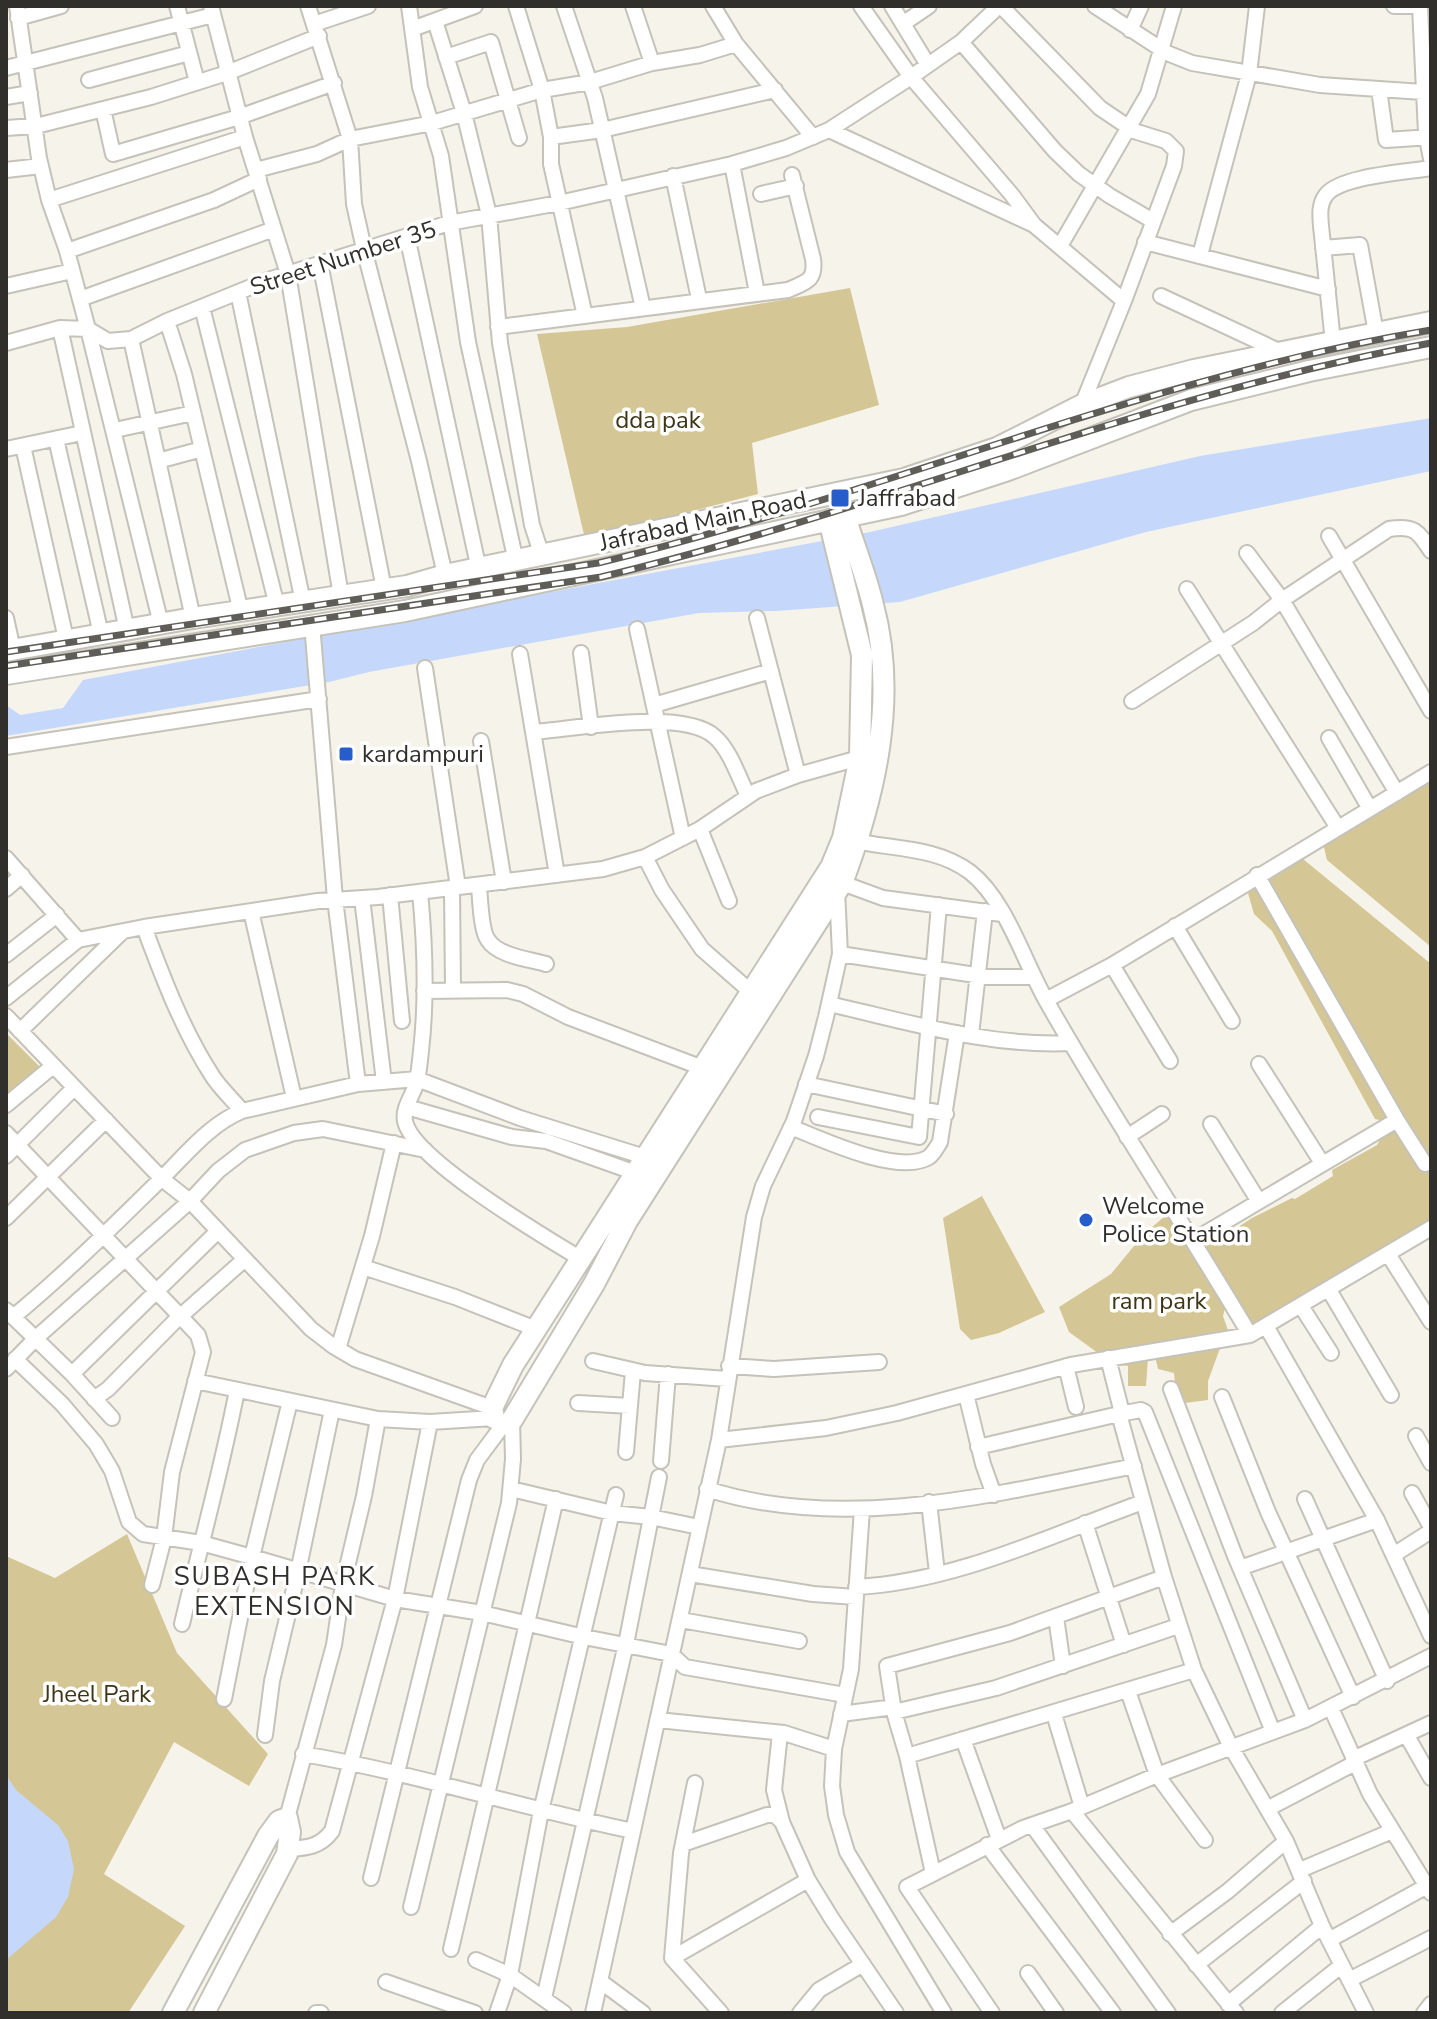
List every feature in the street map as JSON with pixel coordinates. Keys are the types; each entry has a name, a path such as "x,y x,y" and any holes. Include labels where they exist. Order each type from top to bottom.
{"main road":[{"name":"Jafrabad Main Road","path":"10,650 384,589 904,479 997,448 1082,405 1129,387 1194,370 1431,322"},
{"name":"Jafrabad Main Road","path":"6,674 405,611 571,576 839,526 1028,463 1191,400 1309,371 1431,347"},
{"path":"1017,438 1028,463"},
{"path":"839,526 874,607 881,653 883,729 869,755"},
{"path":"500,1418 513,1365 581,1259 619,1216 783,958 831,867 867,808 869,755 862,655 851,611 839,526"},
{"path":"568,551 571,576"},
{"path":"500,1418 594,1284 640,1165 711,1071 751,992 783,958 839,887 850,840"},
{"path":"173,2013 268,1836 279,1821 287,1818 290,1832 288,1849 208,2011"}],"street":[{"path":"61,6 17,12 24,65 49,200 67,251 115,430 161,624"},
{"path":"177,6 197,82"},
{"path":"308,6 350,139 354,204 445,575"},
{"path":"6,128 36,126 227,73 368,6"},
{"path":"409,6 420,87 441,156 468,342 516,562"},
{"path":"412,29 475,6"},
{"path":"516,6 542,90 551,137 551,164 585,316"},
{"path":"564,6 590,82 643,308"},
{"path":"633,6 652,63"},
{"path":"713,6 736,44 813,137"},
{"path":"861,6 911,77 1034,225"},
{"path":"892,6 928,65"},
{"path":"904,23 929,6"},
{"path":"1000,6 1080,89 1130,129 1166,141 1176,151 1174,166 1082,405"},
{"name":"Street Number 35","path":"131,339 238,292 449,223 559,203 732,164 786,148 829,130 911,77 961,42 1000,6"},
{"path":"1095,6 1163,50 1192,63 1320,85 1423,92"},
{"path":"1130,30 1141,6"},
{"path":"1200,255 1249,74 1257,6"},
{"path":"1394,6 1420,6 1426,48 1423,92 1431,159"},
{"path":"1060,246 1148,94 1163,50 1171,7"},
{"path":"6,68 181,23 212,10 239,117 288,274 341,596"},
{"path":"435,21 464,113 489,215 498,327 532,525 542,556"},
{"path":"446,57 491,42 519,138"},
{"path":"961,42 1055,151 1097,186 1153,221"},
{"path":"67,251 214,200 257,175 350,139 432,123 542,90 590,82 652,63 700,55 736,44"},
{"path":"89,80 189,53"},
{"path":"103,109 113,154 239,117 334,83"},
{"path":"1379,89 1386,140 1429,137"},
{"path":"551,137 602,130 775,90"},
{"path":"6,97 30,93"},
{"path":"829,130 1034,225 1124,301"},
{"path":"49,200 245,137"},
{"path":"732,164 757,293"},
{"path":"6,170 41,166"},
{"path":"1333,342 1320,210 1324,197 1341,184 1431,168"},
{"path":"673,176 699,299"},
{"path":"498,327 788,290 809,280 815,271 794,180 761,194"},
{"path":"80,299 274,229"},
{"path":"407,236 479,570"},
{"path":"1145,242 1328,289"},
{"path":"1323,248 1360,245 1376,333"},
{"path":"320,263 384,589"},
{"path":"6,286 72,271"},
{"path":"238,292 303,602"},
{"path":"1161,296 1281,352"},
{"path":"202,307 277,606"},
{"path":"167,321 193,413 241,612"},
{"path":"60,328 127,630"},
{"path":"6,343 60,328 88,329 108,341 131,339 193,618"},
{"path":"115,430 193,413"},
{"path":"6,449 82,433"},
{"path":"56,439 101,634"},
{"path":"23,446 66,639"},
{"path":"158,461 202,449"},
{"path":"1132,701 1389,529 1405,527 1421,534 1431,551"},
{"path":"1329,536 1431,711"},
{"path":"1247,553 1282,600 1397,793"},
{"path":"1187,589 1338,828"},
{"path":"6,618 10,650"},
{"path":"757,618 798,775"},
{"path":"312,624 335,899 358,1084"},
{"path":"637,629 683,838"},
{"path":"581,653 591,727"},
{"path":"520,654 557,875"},
{"path":"425,668 455,888 453,990"},
{"path":"654,705 771,671"},
{"path":"6,747 319,699"},
{"path":"533,732 657,721 691,724 718,739 748,796"},
{"path":"1329,738 1370,809"},
{"path":"481,741 504,882"},
{"path":"6,998 78,940 144,927 335,899 420,892 603,869 645,857 683,838 748,796 798,775 869,755"},
{"path":"1046,1000 1112,965 1431,772"},
{"path":"700,829 729,901"},
{"path":"850,840 909,848 944,857 984,883 1071,1043 1250,1335"},
{"path":"645,857 662,890 702,949 751,992"},
{"path":"6,858 78,940"},
{"path":"6,889 22,875"},
{"path":"1257,875 1425,1164"},
{"path":"479,885 486,939 509,953 546,964"},
{"path":"593,2013 719,1440 754,1217 763,1186 791,1127 816,1056 840,954 839,887 883,898 1002,914"},
{"path":"420,892 425,941 424,991 417,1079 404,1113 405,1124 425,1150 501,1208 581,1259"},
{"path":"390,895 402,1021"},
{"path":"362,898 384,1082"},
{"path":"818,1117 919,1137 939,905"},
{"path":"251,911 294,1098"},
{"path":"791,1127 873,1156 909,1162 930,1156 936,1150 977,975 985,911"},
{"path":"6,955 57,915"},
{"path":"1175,926 1232,1021"},
{"path":"144,927 172,999 195,1046 214,1079 242,1111"},
{"path":"20,1031 122,932"},
{"path":"840,954 977,975 1034,977"},
{"path":"1112,965 1170,1061"},
{"path":"424,991 507,990 523,994 568,1017 711,1071"},
{"path":"829,1004 964,1034 1027,1044 1071,1043"},
{"path":"6,1016 162,1179 190,1201 311,1329 355,1359 500,1418"},
{"path":"1259,1064 1322,1163"},
{"path":"6,1105 53,1066"},
{"path":"112,1418 10,1314 47,1289 201,1139 230,1116 358,1084 417,1079 640,1165"},
{"path":"806,1084 946,1114"},
{"path":"11,1150 74,1088"},
{"path":"407,1107 512,1137 546,1141 640,1165"},
{"path":"1127,1137 1162,1114"},
{"path":"6,1218 106,1120"},
{"path":"1194,1240 1397,1120"},
{"path":"1211,1124 1258,1200"},
{"path":"425,1150 323,1129 294,1133 245,1150 218,1171 190,1201 11,1364 62,1404 96,1444 112,1471 129,1522 143,1534 201,1543 395,1599 482,1613 671,1654 685,1667 845,1695"},
{"path":"6,1133 11,1150 47,1179 128,1258 198,1335 203,1352 172,1472 164,1538 152,1585"},
{"path":"338,1349 363,1267 394,1143"},
{"path":"719,1440 826,1428 897,1413 1066,1366 1250,1335 1431,1228"},
{"path":"72,1374 218,1231"},
{"path":"1388,1254 1431,1322"},
{"path":"94,1399 245,1259"},
{"path":"363,1267 440,1291 536,1329"},
{"path":"1329,1290 1391,1395"},
{"path":"1301,1306 1331,1353"},
{"path":"1266,1326 1377,1520 1431,1636"},
{"path":"1108,1358 1143,1502 1178,1626 1194,1670 1231,1747 1286,1841 1322,1926 1366,2013"},
{"path":"593,1361 633,1371 668,1374 879,1362"},
{"path":"1066,1366 1076,1407"},
{"path":"626,1452 633,1371"},
{"path":"661,1461 668,1374"},
{"path":"195,1381 378,1419 430,1422 500,1418"},
{"path":"1171,1389 1240,1568 1305,1720"},
{"path":"182,1624 215,1498 237,1390"},
{"path":"966,1394 978,1447 994,1495"},
{"path":"1222,1397 1286,1551 1353,1697"},
{"path":"224,1699 252,1557 290,1401"},
{"path":"578,1403 630,1406"},
{"path":"265,1735 272,1681 332,1410"},
{"path":"978,1447 1141,1410 1146,1414 1273,1732"},
{"path":"411,1907 511,1489 500,1418"},
{"path":"371,1878 469,1480 500,1418"},
{"path":"287,1818 334,1645 343,1584 378,1419"},
{"path":"288,1849 310,1848 325,1840 332,1831 395,1599 430,1422"},
{"path":"1416,1436 1431,1463"},
{"path":"707,1489 756,1501 862,1509 994,1495 1134,1466"},
{"path":"544,1998 626,1644 659,1477"},
{"path":"511,1489 612,1513 699,1527"},
{"path":"1395,1554 1431,1529 1412,1493"},
{"path":"497,2013 510,1975 541,1811 616,1495"},
{"path":"451,1949 556,1499"},
{"path":"1305,1499 1387,1681"},
{"path":"929,1502 937,1573"},
{"path":"690,1574 813,1594 856,1592 973,1563 1143,1502"},
{"path":"862,1509 851,1669 834,1749 832,1786 836,1815 847,1852 944,2013"},
{"path":"1240,1568 1377,1520"},
{"path":"1085,1523 1124,1645"},
{"path":"933,1873 894,1710 887,1666 1010,1633 1164,1577"},
{"path":"1056,1617 1063,1666"},
{"path":"681,1620 799,1641"},
{"path":"841,1714 894,1710 971,1695 1178,1626"},
{"path":"992,2013 907,1887 1032,1825 1305,1720 1431,1656"},
{"path":"907,1756 1194,1670"},
{"path":"1128,1691 1157,1775 1205,1840"},
{"path":"1329,1940 1429,1890 1354,1761 1331,1708"},
{"path":"1054,1714 1077,1809 1170,1934 1232,2008 1322,1926"},
{"path":"658,1720 780,1733 834,1749"},
{"path":"1269,1808 1431,1723"},
{"path":"780,1733 774,1790 782,1822 808,1880 896,2013"},
{"path":"1407,1736 1431,1778"},
{"path":"963,1739 993,1842 1113,2013"},
{"path":"303,1754 398,1773 541,1811 633,1831"},
{"path":"695,1783 683,1844 672,1958 721,2013"},
{"path":"683,1844 767,1815 775,1815 782,1822"},
{"path":"1032,1825 1168,2013"},
{"path":"1196,1965 1302,1875 1392,1831"},
{"path":"1170,1934 1228,1891 1286,1841"},
{"path":"672,1958 808,1880"},
{"path":"1349,1980 1431,1938"},
{"path":"476,1960 510,1975 564,2013"},
{"path":"800,2013 819,1990 863,1964"},
{"path":"1282,2013 1342,1965"},
{"path":"1028,1973 1056,2013"},
{"path":"600,1981 643,2013"},
{"path":"386,1982 475,2013"},
{"path":"183,1994 208,2011"},
{"path":"1424,2013 1431,2004"}],"green space":[{"name":"dda pak","path":"850,288 879,405 752,443 758,494 585,539 537,334 627,327"},
{"path":"1431,777 1431,947 1327,860 1323,843"},
{"path":"1303,859 1431,964 1431,1165 1409,1127 1375,1119 1272,931 1254,914 1248,893"},
{"path":"6,1033 49,1076 6,1116"},
{"path":"1399,1127 1431,1173 1431,1223 1250,1331 1203,1245 1212,1244 1252,1218 1295,1199 1333,1176 1332,1170 1377,1145 1384,1133"},
{"path":"982,1196 1045,1312 999,1333 971,1340 960,1329 943,1218"},
{"name":"ram park","path":"1165,1216 1171,1216 1225,1308 1223,1316 1229,1333 1208,1381 1208,1400 1177,1404 1174,1373 1158,1369 1155,1356 1148,1358 1146,1386 1128,1386 1128,1366 1113,1364 1069,1332 1059,1307 1111,1274 1143,1235"},
{"name":"Jheel Park","path":"127,1534 177,1653 268,1754 249,1786 174,1742 104,1874 185,1926 128,2013 6,2013 6,1556 55,1578"}],"water":[{"path":"1431,418 1431,471 1146,532 900,602 699,613 369,672 329,682 6,736 6,705 20,715 63,708 83,680 870,532 1200,456"},
{"path":"6,1775 16,1790 58,1825 68,1841 74,1869 68,1897 56,1917 6,1960"}],"railway":[{"path":"6,652 598,563 806,505 1220,377 1325,351 1431,330"},
{"path":"6,666 601,577 809,519 1221,392 1325,365 1431,343"}],"place":[{"name":"Jaffrabad","path":"840,498"},
{"name":"kardampuri","path":"346,754"},
{"name":"Welcome Police Station","path":"1086,1220"}],"district":[{"name":"SUBASH PARK EXTENSION","path":"275,1591"}]}
